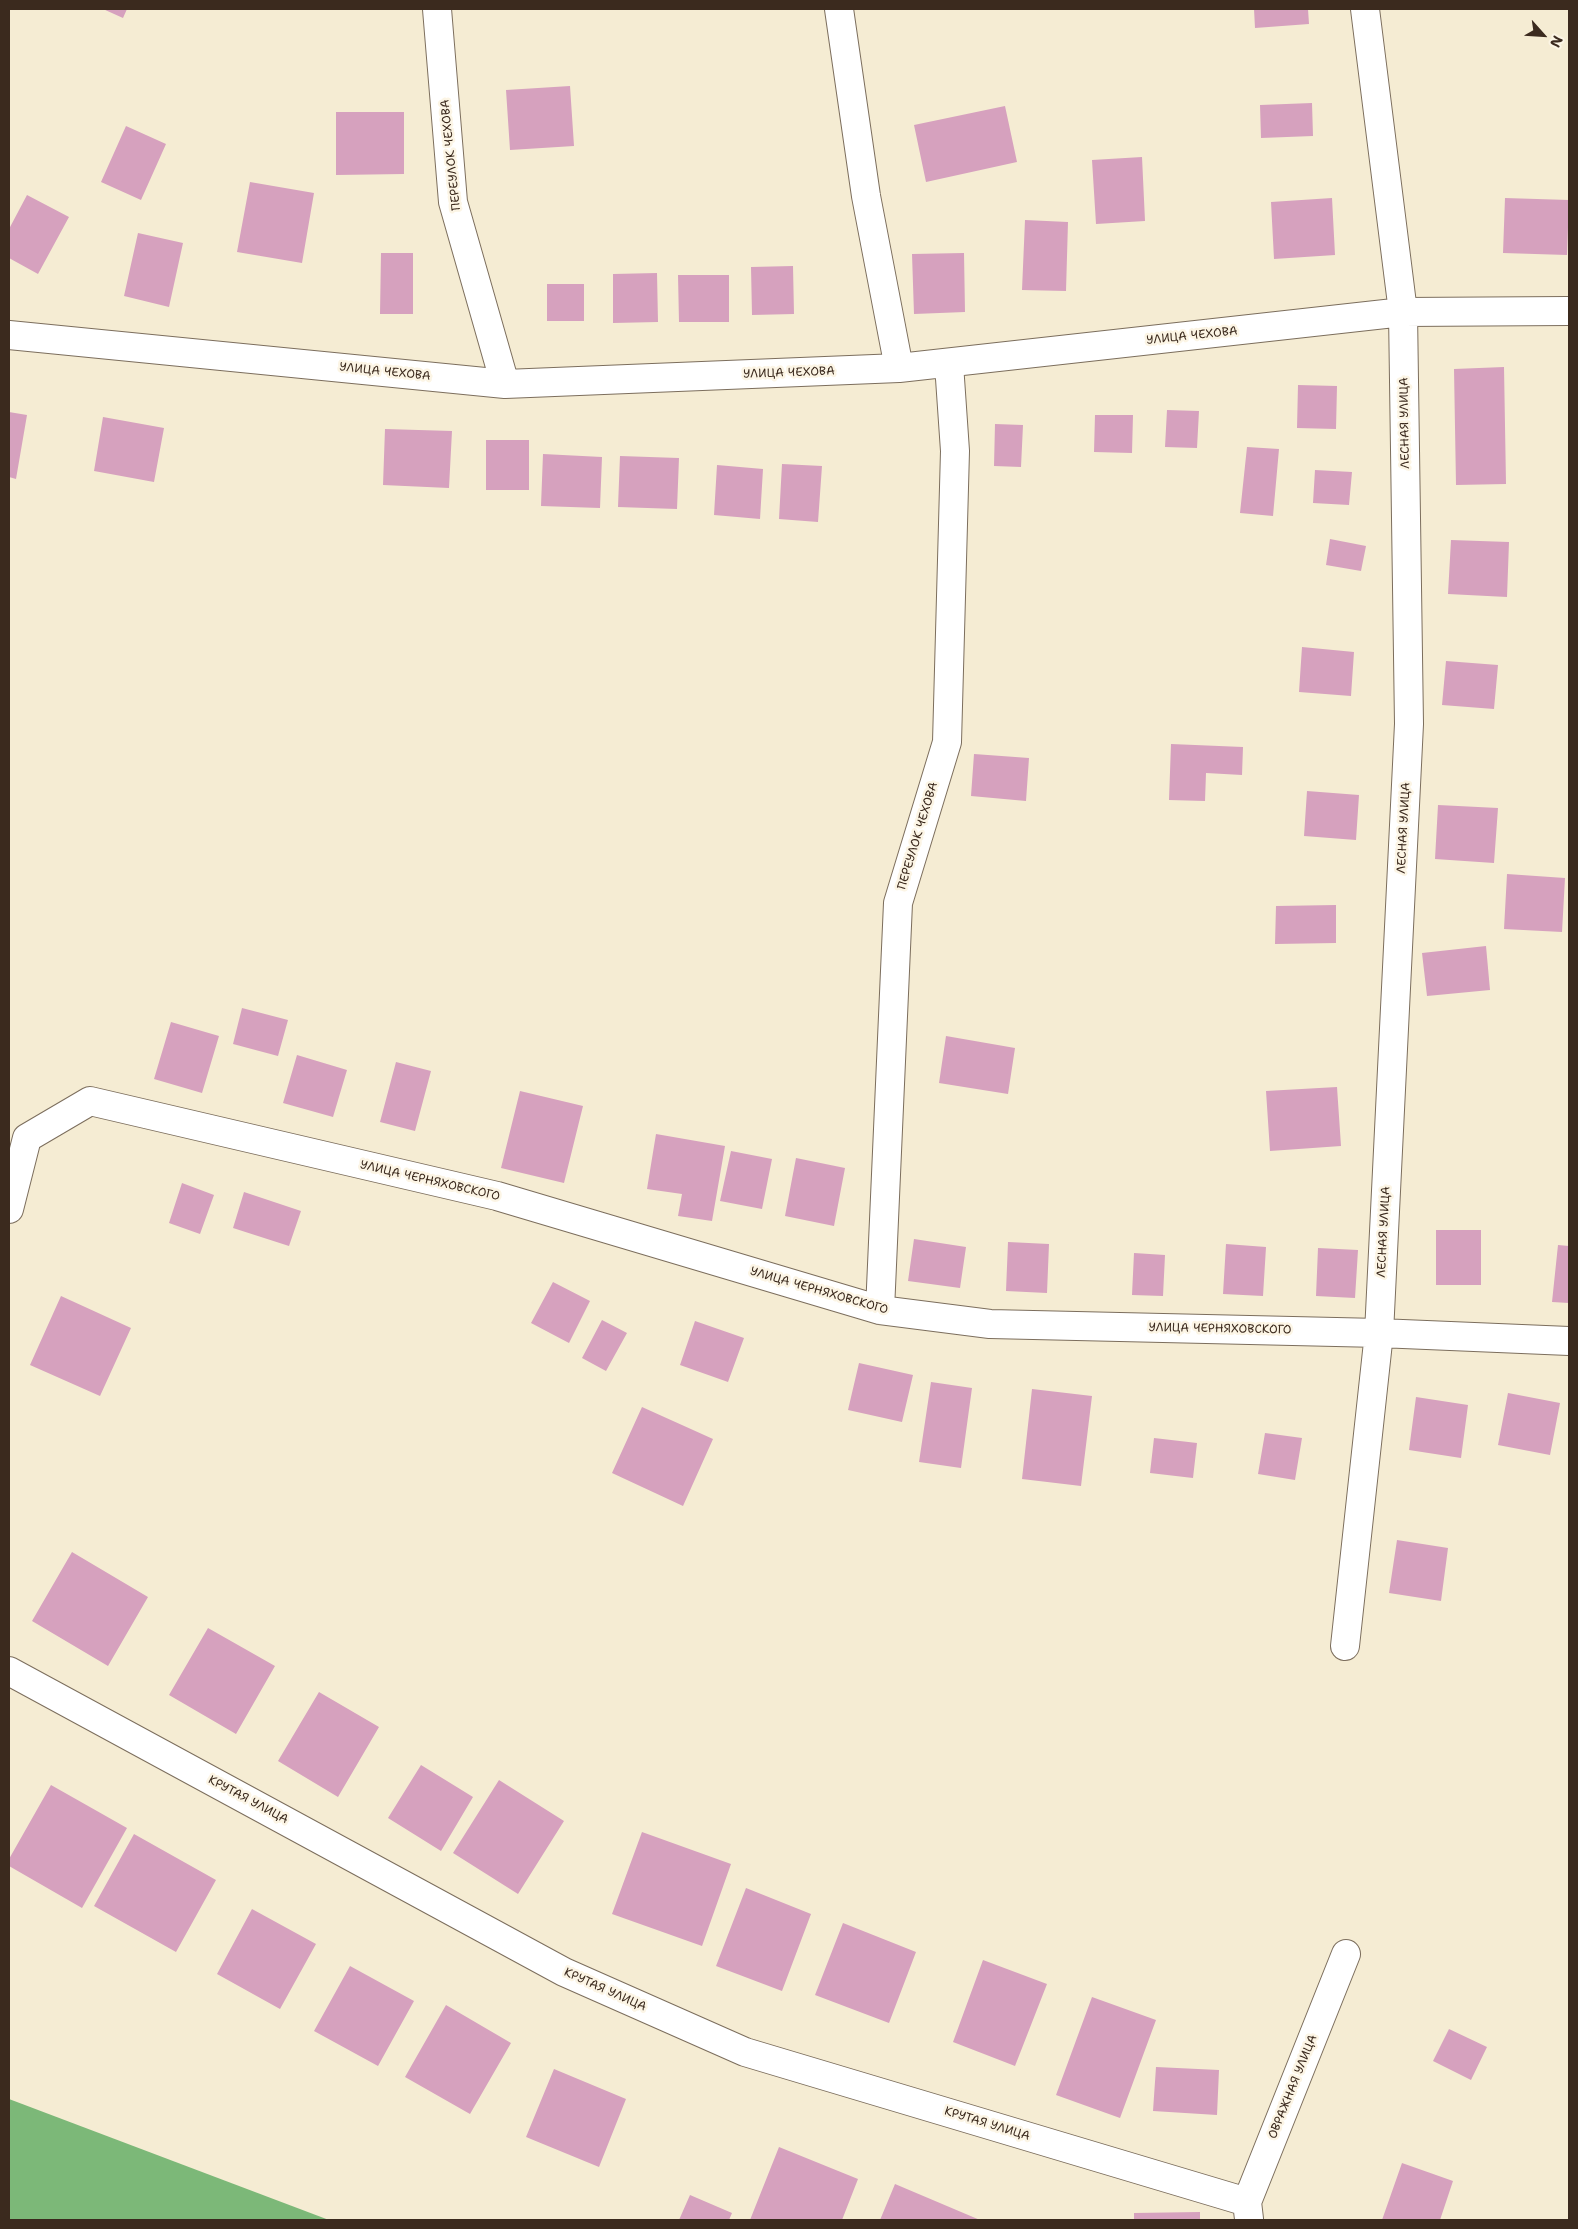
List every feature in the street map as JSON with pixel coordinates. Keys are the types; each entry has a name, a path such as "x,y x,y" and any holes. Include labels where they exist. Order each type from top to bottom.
{"street":[{"name":"ПЕРЕУЛОК ЧЕХОВА","path":"437,9 453,202 505,384"},
{"path":"839,9 866,196 899,368"},
{"name":"ЛЕСНАЯ УЛИЦА","path":"1345,1646 1379,1333 1409,724 1403,312 1365,9"},
{"name":"УЛИЦА ЧЕХОВА","path":"9,334 505,384 899,368 949,364 1403,312 1569,311"},
{"name":"ПЕРЕУЛОК ЧЕХОВА","path":"880,1310 898,903 947,742 955,451 949,364"},
{"name":"УЛИЦА ЧЕРНЯХОВСКОГО","path":"9,1209 27,1138 90,1102 497,1196 880,1310 990,1324 1379,1333 1569,1341"},
{"name":"КРУТАЯ УЛИЦА","path":"9,1671 564,1972 745,2052 1248,2211"},
{"name":"ОВРАЖНАЯ УЛИЦА","path":"1248,2211 1346,1954"}],"green space":[{"path":"9,2099 329,2220 9,2220"}],"building":[{"path":"103,9 127,9 123,18"},
{"path":"1254,9 1308,9 1309,24 1255,28"},
{"path":"570,86 574,146 510,150 506,90"},
{"path":"1312,103 1313,136 1261,138 1260,105"},
{"path":"1005,106 1017,162 926,182 914,125"},
{"path":"336,112 404,112 404,174 336,175"},
{"path":"126,126 166,144 141,200 101,182"},
{"path":"1142,157 1145,221 1096,224 1092,160"},
{"path":"250,182 314,193 302,263 237,252"},
{"path":"27,195 69,217 38,274 9,258 9,229"},
{"path":"1332,198 1335,255 1274,259 1271,202"},
{"path":"1505,198 1569,200 1567,255 1503,253"},
{"path":"1025,220 1068,222 1066,291 1022,290"},
{"path":"138,233 183,243 169,307 124,296"},
{"path":"381,253 413,253 413,314 380,314"},
{"path":"964,253 965,312 914,314 912,254"},
{"path":"793,266 794,314 752,315 751,267"},
{"path":"657,273 658,322 613,323 613,274"},
{"path":"678,275 729,275 729,322 679,322"},
{"path":"547,284 584,284 584,321 547,321"},
{"path":"1504,367 1506,484 1456,485 1454,369"},
{"path":"1298,385 1337,386 1336,429 1297,428"},
{"path":"1167,410 1199,411 1197,448 1165,447"},
{"path":"9,412 27,415 16,479 9,477"},
{"path":"1095,415 1133,415 1132,453 1094,452"},
{"path":"103,417 164,428 154,482 94,471"},
{"path":"995,424 1023,425 1021,467 994,466"},
{"path":"385,429 452,431 449,488 383,485"},
{"path":"486,440 529,440 529,490 486,490"},
{"path":"1247,447 1279,449 1273,516 1240,513"},
{"path":"543,454 602,457 600,508 541,506"},
{"path":"620,456 679,458 677,509 618,507"},
{"path":"782,464 822,466 818,522 779,519"},
{"path":"717,465 763,469 760,519 714,515"},
{"path":"1315,470 1352,472 1349,505 1313,503"},
{"path":"1330,539 1366,546 1361,571 1326,565"},
{"path":"1451,540 1509,542 1507,597 1448,594"},
{"path":"1302,647 1354,652 1351,696 1299,692"},
{"path":"1446,661 1498,665 1494,709 1442,705"},
{"path":"1171,744 1243,747 1242,775 1206,773 1205,801 1169,800"},
{"path":"974,754 1029,758 1026,801 971,796"},
{"path":"1307,791 1359,795 1356,840 1304,836"},
{"path":"1438,805 1498,808 1494,863 1435,859"},
{"path":"1507,874 1565,878 1562,932 1504,929"},
{"path":"1336,905 1336,943 1275,944 1276,906"},
{"path":"1486,946 1490,990 1427,996 1422,953"},
{"path":"242,1008 288,1020 278,1056 233,1044"},
{"path":"171,1022 219,1036 202,1093 154,1079"},
{"path":"946,1036 1015,1048 1008,1094 939,1083"},
{"path":"297,1055 347,1070 333,1117 283,1103"},
{"path":"396,1062 431,1071 415,1131 380,1122"},
{"path":"1337,1087 1341,1146 1270,1151 1266,1091"},
{"path":"520,1091 583,1106 564,1183 501,1168"},
{"path":"656,1134 725,1146 712,1221 678,1216 682,1194 647,1189"},
{"path":"731,1151 772,1159 762,1209 720,1201"},
{"path":"796,1158 845,1168 834,1226 785,1216"},
{"path":"182,1183 214,1195 200,1234 169,1223"},
{"path":"244,1192 301,1211 289,1246 233,1228"},
{"path":"1436,1230 1481,1230 1481,1285 1436,1285"},
{"path":"914,1239 966,1247 960,1288 908,1281"},
{"path":"1008,1242 1049,1244 1047,1293 1006,1291"},
{"path":"1226,1244 1266,1247 1263,1296 1223,1294"},
{"path":"1558,1245 1569,1246 1569,1303 1552,1302"},
{"path":"1318,1248 1358,1250 1355,1298 1316,1296"},
{"path":"1134,1253 1165,1255 1163,1296 1132,1295"},
{"path":"553,1282 590,1301 569,1343 531,1323"},
{"path":"61,1296 131,1328 100,1396 30,1365"},
{"path":"602,1320 627,1333 606,1371 582,1358"},
{"path":"695,1321 744,1338 728,1382 680,1365"},
{"path":"859,1363 913,1375 902,1422 848,1410"},
{"path":"931,1382 972,1388 961,1468 919,1462"},
{"path":"1032,1389 1092,1396 1081,1486 1022,1479"},
{"path":"1508,1393 1560,1403 1550,1455 1498,1445"},
{"path":"1416,1397 1468,1405 1461,1458 1409,1450"},
{"path":"642,1407 713,1439 683,1506 612,1473"},
{"path":"1265,1433 1302,1438 1295,1480 1258,1474"},
{"path":"1154,1438 1197,1443 1193,1478 1150,1473"},
{"path":"1397,1540 1448,1548 1441,1601 1389,1593"},
{"path":"72,1552 148,1597 108,1666 32,1621"},
{"path":"208,1628 275,1666 236,1734 169,1695"},
{"path":"319,1692 379,1727 338,1797 278,1761"},
{"path":"421,1765 473,1797 441,1851 388,1818"},
{"path":"499,1780 564,1821 518,1894 453,1853"},
{"path":"51,1785 127,1828 82,1908 9,1866 9,1859"},
{"path":"642,1832 731,1864 702,1946 612,1914"},
{"path":"134,1834 216,1880 176,1952 94,1906"},
{"path":"746,1888 811,1914 782,1991 716,1966"},
{"path":"252,1909 316,1944 280,2009 217,1974"},
{"path":"843,1923 916,1952 889,2023 815,1995"},
{"path":"983,1960 1047,1984 1015,2066 953,2042"},
{"path":"350,1966 414,2001 378,2066 314,2031"},
{"path":"1092,1997 1156,2020 1120,2118 1056,2095"},
{"path":"446,2005 511,2043 470,2114 405,2077"},
{"path":"1449,2029 1487,2047 1471,2080 1433,2061"},
{"path":"1156,2067 1219,2070 1217,2115 1153,2111"},
{"path":"554,2069 626,2099 599,2167 526,2137"},
{"path":"779,2147 858,2179 842,2220 750,2220"},
{"path":"1402,2163 1453,2181 1440,2220 1382,2220"},
{"path":"895,2184 980,2220 880,2220"},
{"path":"690,2195 732,2213 729,2220 679,2220"},
{"path":"1200,2212 1200,2220 1134,2220 1134,2213"}]}
